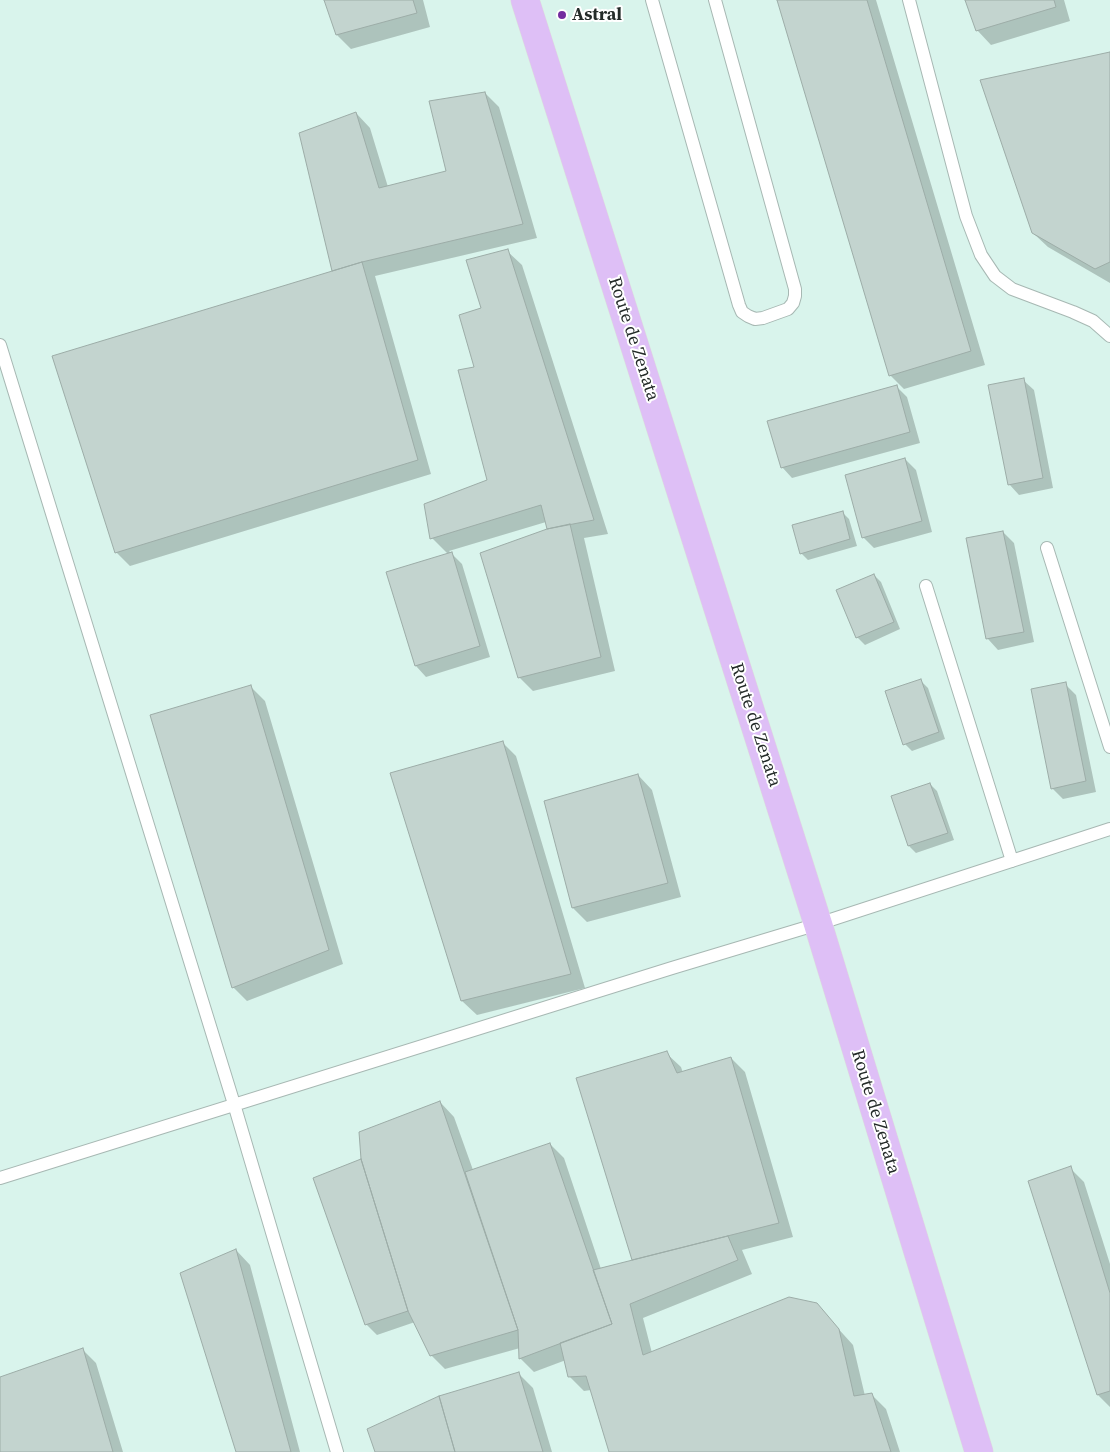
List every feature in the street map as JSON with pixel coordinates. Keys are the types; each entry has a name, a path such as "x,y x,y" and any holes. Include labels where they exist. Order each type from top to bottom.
{"main road":[{"name":"Route de Zenata","path":"525,0 818,924 978,1452"}],"lane":[{"path":"652,0 739,305 742,312 748,316 755,319 763,318 788,309 793,303 795,289 715,0"},
{"path":"909,0 966,216 980,255 995,276 1012,289 1092,321 1110,336"},
{"path":"0,345 234,1104 337,1452"},
{"path":"1047,548 1110,747"},
{"path":"926,586 1012,861"},
{"path":"0,1178 818,924 1110,829"}],"shaded area":[{"path":"0,0 1110,0 1110,1452 0,1452"}],"building":[{"path":"324,0 413,0 417,13 336,35"},
{"path":"777,0 867,0 971,351 889,376"},
{"path":"965,0 1054,0 1056,7 976,31"},
{"path":"1110,52 1110,262 1095,269 1032,233 980,80"},
{"path":"485,92 523,224 362,262 332,271 299,133 356,112 379,188 446,171 429,101"},
{"path":"508,249 594,520 547,529 541,505 430,539 424,504 487,480 458,370 474,367 459,315 481,308 466,260"},
{"path":"362,262 418,460 115,553 52,356"},
{"path":"1024,378 1043,478 1008,485 988,385"},
{"path":"897,385 910,432 781,468 767,421"},
{"path":"905,458 922,521 862,538 845,475"},
{"path":"843,511 850,539 800,554 792,525"},
{"path":"570,524 601,657 518,678 480,553 547,529"},
{"path":"1003,531 1024,632 986,639 966,538"},
{"path":"452,552 480,646 415,666 386,572"},
{"path":"874,574 894,622 856,638 836,590"},
{"path":"921,679 939,732 903,745 885,691"},
{"path":"1066,682 1086,781 1051,789 1031,689"},
{"path":"251,685 329,950 232,988 150,715"},
{"path":"503,741 571,974 461,1001 390,773"},
{"path":"638,774 668,883 572,908 544,801"},
{"path":"930,783 948,833 908,846 891,796"},
{"path":"667,1051 677,1073 731,1057 779,1223 632,1260 576,1078"},
{"path":"440,1101 518,1330 430,1356 408,1311 361,1159 359,1132"},
{"path":"550,1143 612,1324 519,1359 518,1330 465,1172"},
{"path":"361,1159 408,1311 365,1325 313,1178"},
{"path":"1071,1166 1110,1293 1110,1391 1097,1395 1028,1181"},
{"path":"728,1236 738,1260 630,1304 643,1355 789,1297 817,1303 839,1329 854,1396 872,1393 891,1452 609,1452 586,1376 568,1377 560,1343 612,1324 593,1270"},
{"path":"236,1249 291,1452 236,1452 180,1273"},
{"path":"83,1348 113,1452 0,1452 0,1377"},
{"path":"519,1372 543,1452 455,1452 439,1396"},
{"path":"439,1396 455,1452 375,1452 367,1429"}],"place":[{"name":"Astral","path":"562,15"}]}
